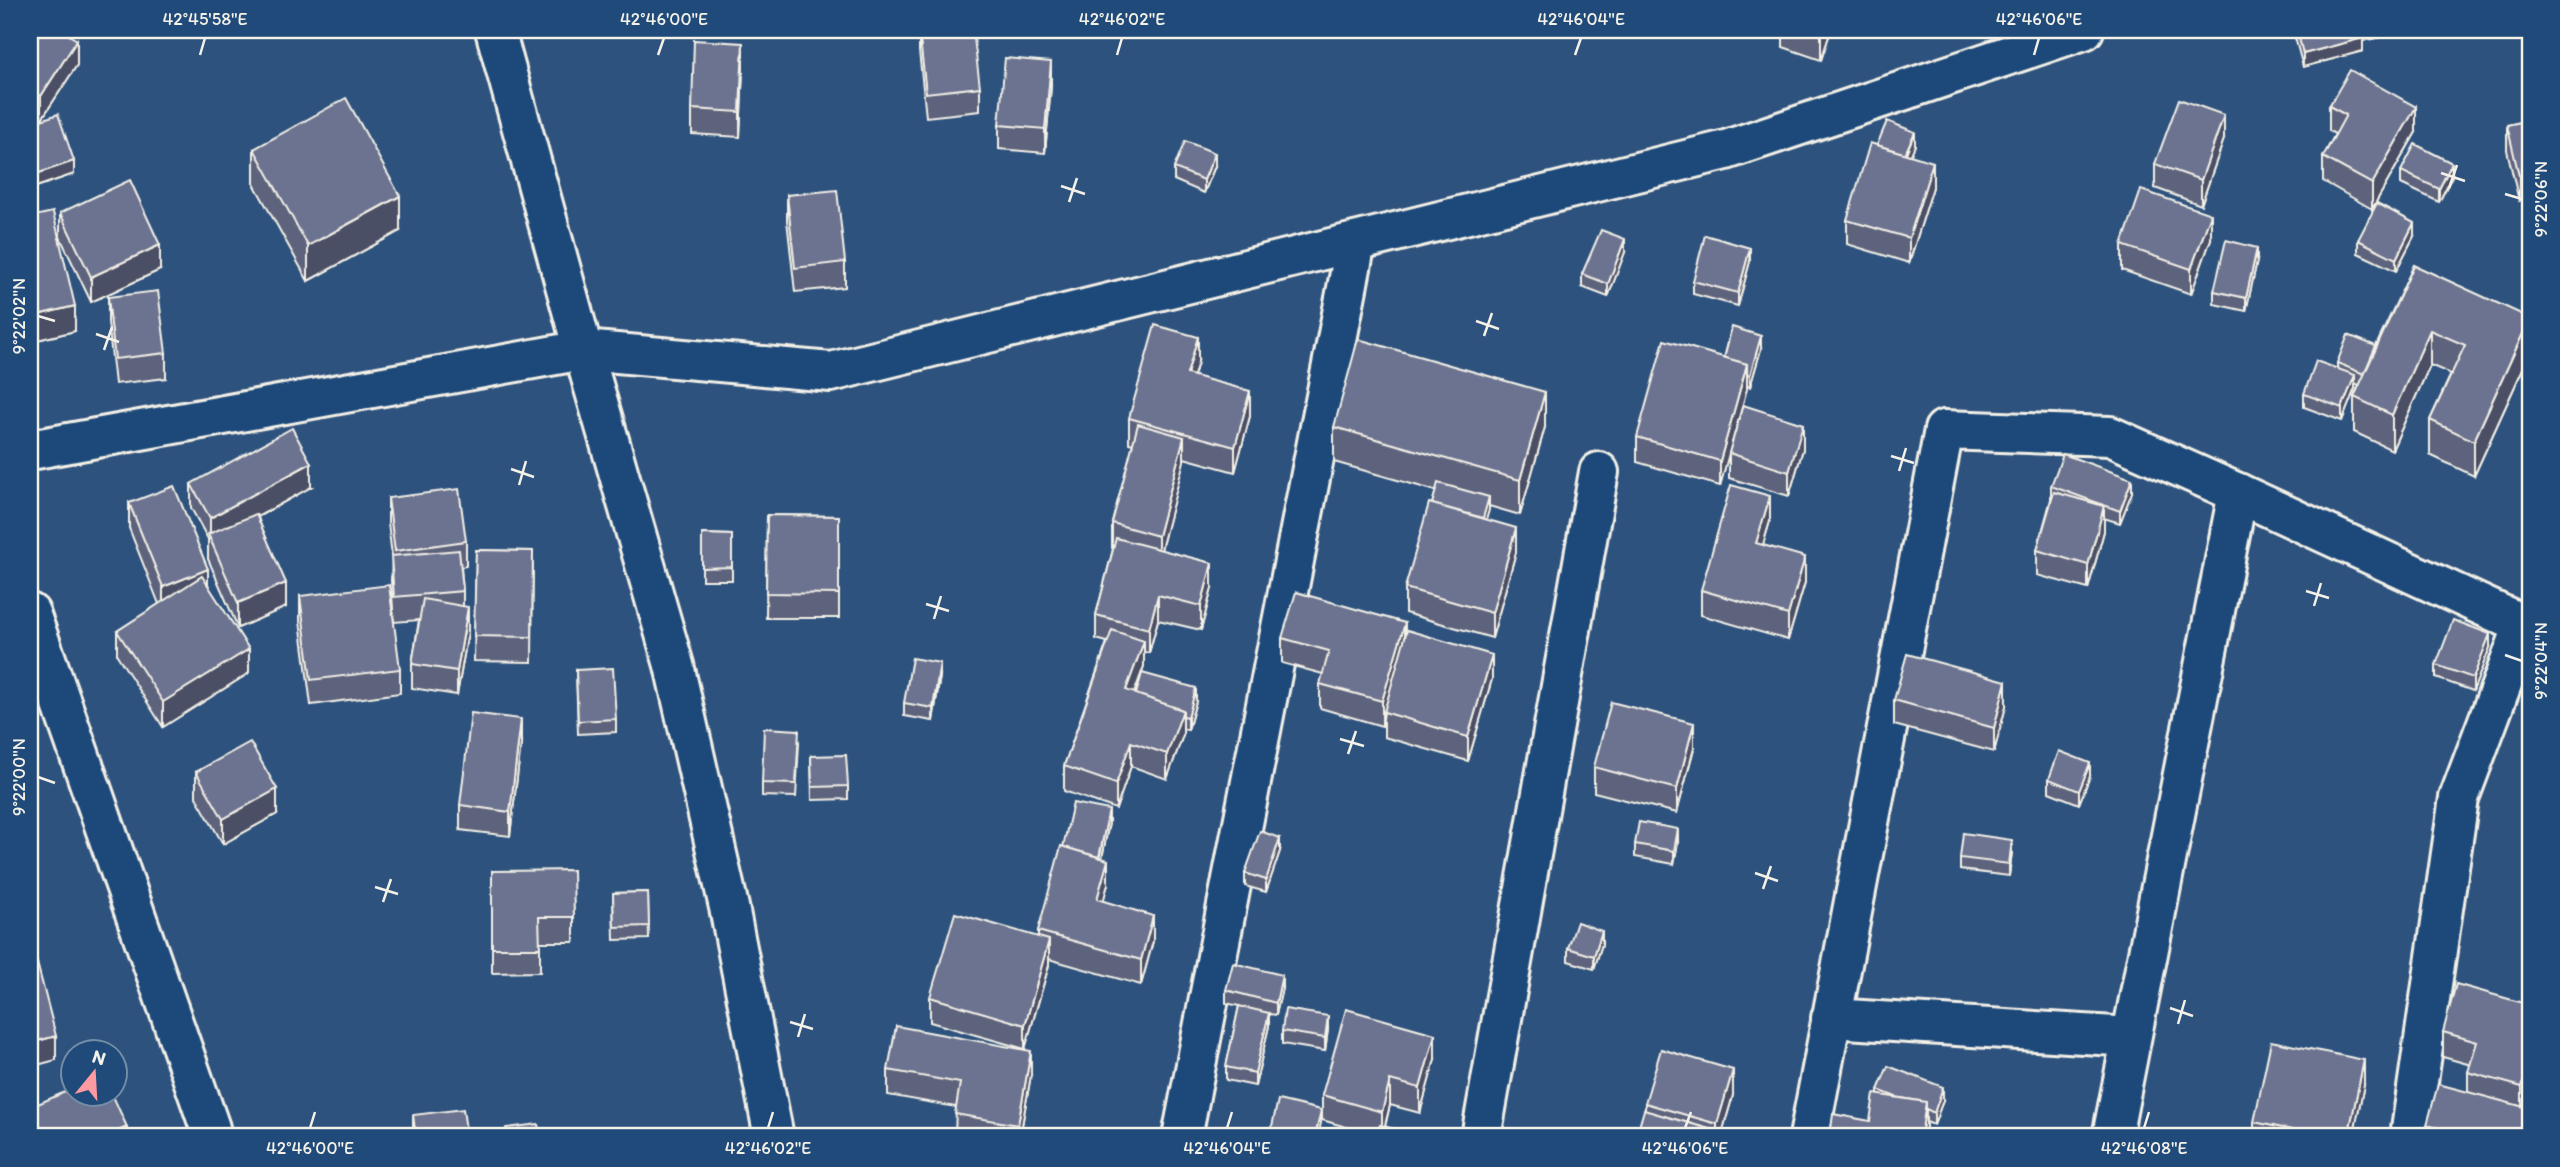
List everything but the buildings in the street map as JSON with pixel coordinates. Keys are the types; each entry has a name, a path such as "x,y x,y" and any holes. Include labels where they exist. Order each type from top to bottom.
{"street":[{"path":"495,30 583,350 674,664 729,906 774,1137"},
{"path":"30,450 583,350 831,372 1727,150 2084,30"},
{"path":"1182,1137 1356,242"},
{"path":"1809,1137 1944,430 2110,436 2527,628 2459,798 2410,1137"},
{"path":"1480,1137 1599,472"},
{"path":"2112,1137 2238,493"},
{"path":"30,613 210,1128"},
{"path":"1831,1018 2131,1037"}]}
